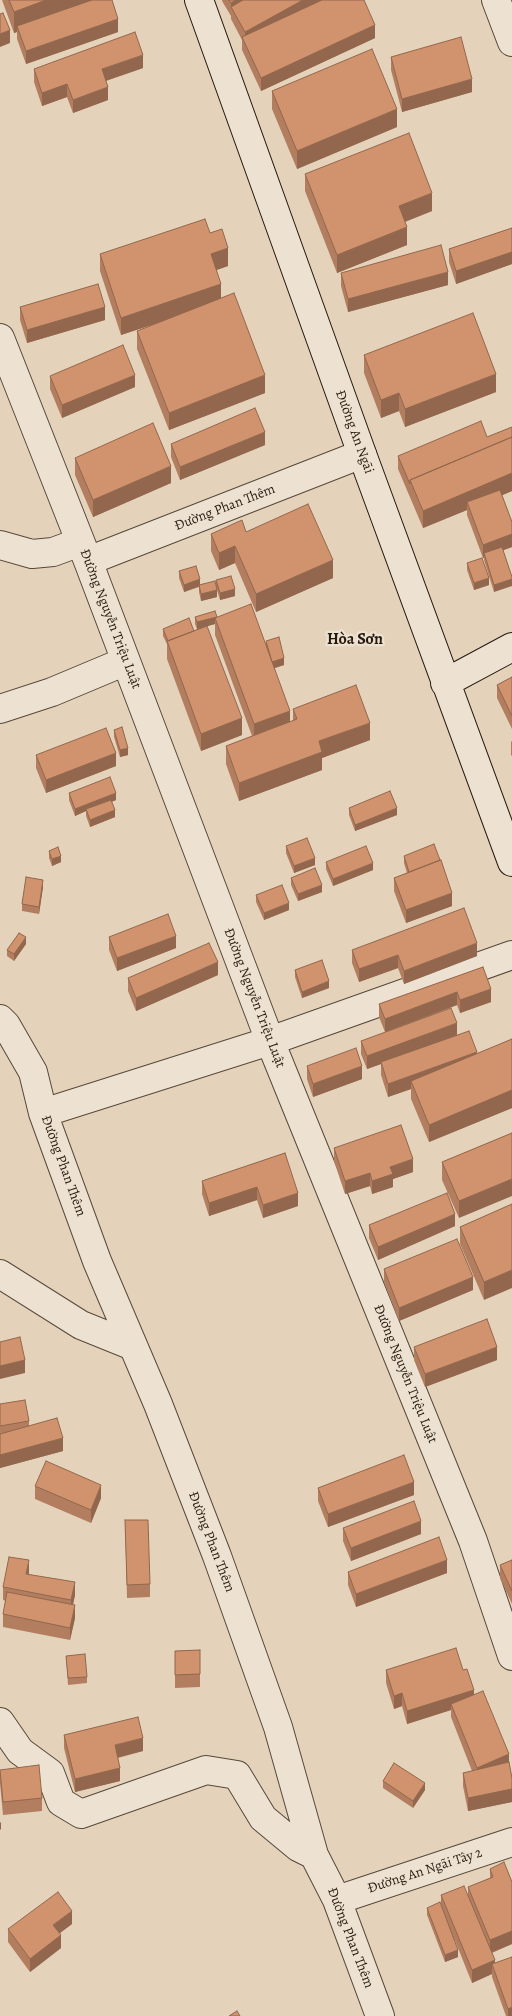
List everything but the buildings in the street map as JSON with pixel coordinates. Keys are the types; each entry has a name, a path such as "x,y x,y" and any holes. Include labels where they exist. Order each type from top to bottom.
{"street":[{"name":"Đường An Ngãi","path":"199,0 362,454 512,862"},
{"path":"496,0 512,42"},
{"name":"Đường Nguyễn Triệu Luật","path":"0,338 84,551 270,1041 473,1541 512,1656"},
{"name":"Đường Phan Thêm","path":"0,545 32,554 84,551 362,454"},
{"path":"445,682 512,647"},
{"path":"0,709 52,692 126,661"},
{"path":"43,1113 270,1041 512,955"},
{"name":"Đường Phan Thêm","path":"0,1019 6,1025 33,1072 43,1113 97,1261 158,1404 224,1574 278,1726 314,1855 337,1900 380,2016"},
{"path":"0,1274 81,1325 134,1346"},
{"path":"0,1722 20,1751 50,1773 60,1802 82,1814 206,1770 237,1775 263,1818 298,1847 314,1855"},
{"name":"Đường An Ngãi Tây 2","path":"337,1900 512,1842"}],"district":[{"name":"Hòa Sơn","path":"355,640"}]}
